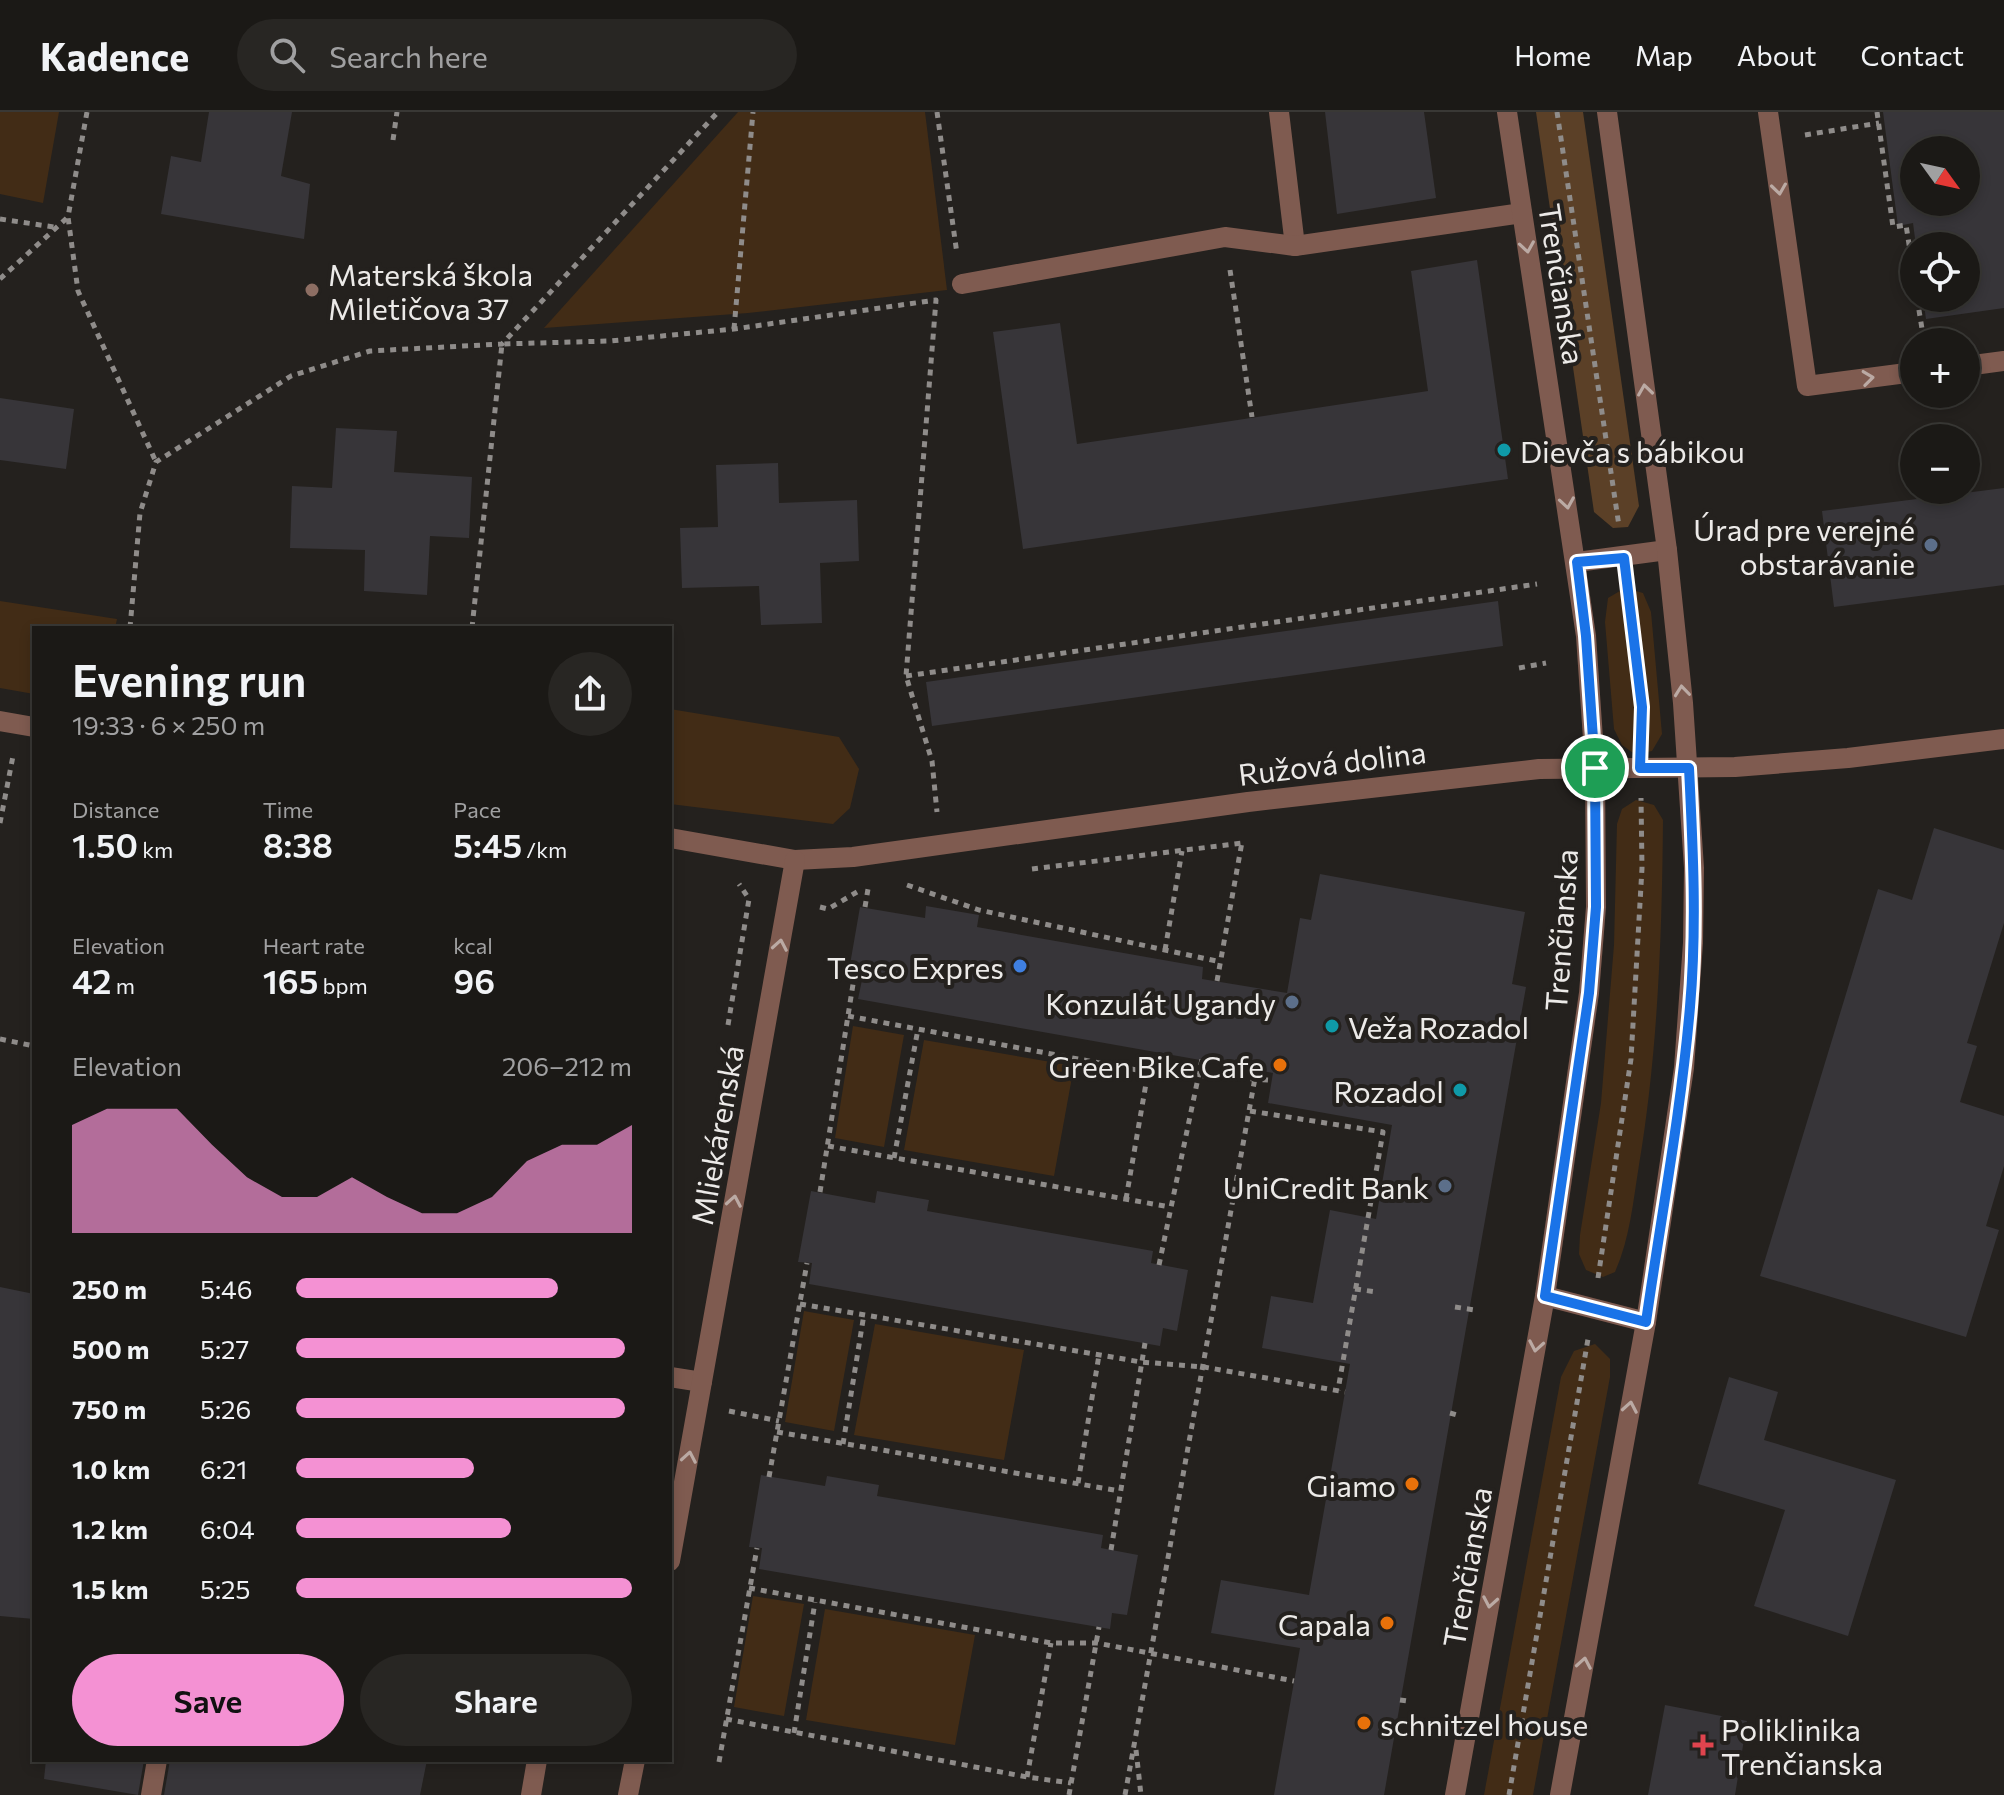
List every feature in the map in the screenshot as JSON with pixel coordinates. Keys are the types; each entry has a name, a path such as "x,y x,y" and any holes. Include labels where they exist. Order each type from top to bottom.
{"street":[{"path":"1279,112 1295,246"},
{"name":"Trenčianska","path":"1455,1795 1545,1296 1595,938 1595,768 1586,636 1507,112"},
{"path":"1560,1795 1646,1322 1684,1068 1690,1004 1694,868 1689,768 1667,550 1607,112"},
{"path":"1768,112 1807,386 1900,374"},
{"path":"962,284 1225,237 1295,246 1522,213"},
{"path":"1980,364 2004,361"},
{"path":"1577,562 1667,550"},
{"path":"0,721 32,727"},
{"name":"Ružová dolina","path":"672,838 795,860 853,857 1248,802 1539,769 1689,768 1848,758 2004,739"},
{"name":"Mliekárenská","path":"672,1550 795,860"},
{"path":"1545,1296 1646,1322"},
{"path":"672,1377 702,1382"},
{"path":"151,1795 157,1762"},
{"path":"531,1795 537,1762"},
{"path":"628,1795 635,1762"}],"path":[{"path":"87,112 68,217 78,291 156,462"},
{"path":"393,140 397,112"},
{"path":"472,626 502,344 718,112"},
{"path":"734,329 753,112"},
{"path":"937,112 962,284"},
{"path":"1509,1795 1593,1310 1631,1059 1642,868 1642,707 1624,558 1557,112"},
{"path":"1877,112 1893,227 1906,225 1907,232"},
{"path":"1837,130 1879,123"},
{"path":"0,279 68,217"},
{"path":"0,219 54,227"},
{"path":"1225,237 1252,417"},
{"path":"130,626 140,513 156,462 291,376 370,351 610,341 734,329 936,300 906,676 932,761 941,845"},
{"path":"906,676 1537,584"},
{"path":"1519,668 1546,663"},
{"path":"0,823 13,755"},
{"path":"1217,981 1248,802"},
{"path":"1165,950 1182,851"},
{"path":"726,1040 749,899 736,879"},
{"path":"865,907 869,885"},
{"path":"906,885 979,910 1221,962"},
{"path":"820,1192 854,978"},
{"path":"848,1016 1148,1072 1268,1080"},
{"path":"894,1158 918,1029"},
{"path":"0,1039 32,1046"},
{"path":"1159,1265 1202,1059"},
{"path":"1126,1199 1148,1072"},
{"path":"1125,1795 1255,1078"},
{"path":"800,1304 1141,1362 1204,1367 1341,1391 1355,1289 1383,1132 1250,1111"},
{"path":"828,1146 1170,1207"},
{"path":"769,1477 807,1263"},
{"path":"1355,1289 1377,1292"},
{"path":"1455,1307 1475,1310"},
{"path":"843,1444 864,1314"},
{"path":"1111,1550 1145,1343"},
{"path":"1078,1483 1099,1355"},
{"path":"777,1432 1120,1491"},
{"path":"719,1762 757,1548"},
{"path":"749,1588 1051,1643 1097,1643 1294,1681"},
{"path":"794,1733 815,1602"},
{"path":"1069,1795 1099,1627"},
{"path":"1027,1777 1051,1643"},
{"path":"726,1719 1071,1783"},
{"path":"1135,1741 1141,1795"}],"shaded area":[{"path":"0,112 59,112 43,203 0,194"},
{"path":"738,112 925,112 947,290 748,313 544,328"},
{"path":"1536,112 1583,112 1639,506 1628,527 1613,528 1594,512"},
{"path":"1625,588 1643,593 1651,612 1662,734 1652,751 1636,755 1622,745 1614,729 1605,622 1608,598"},
{"path":"0,601 117,619 115,626 32,626 32,694 0,688"},
{"path":"672,709 839,737 859,769 850,808 833,824 672,804"},
{"path":"1636,800 1654,805 1663,820 1658,993 1651,1079 1630,1220 1615,1272 1603,1277 1586,1270 1579,1254 1580,1235 1601,1103 1614,945 1617,824 1622,809"},
{"path":"853,1026 904,1035 884,1147 835,1138"},
{"path":"924,1040 1074,1066 1054,1176 904,1150"},
{"path":"804,1311 854,1320 834,1431 785,1422"},
{"path":"875,1324 1024,1350 1004,1460 854,1435"},
{"path":"1595,1344 1610,1359 1610,1377 1533,1795 1484,1795 1561,1377 1574,1351"},
{"path":"753,1596 804,1604 784,1716 734,1707"},
{"path":"825,1609 975,1635 955,1745 806,1720"}],"building":[{"path":"209,112 292,112 281,176 310,184 304,239 161,214 171,156 201,162"},
{"path":"1325,112 1424,112 1436,198 1337,214"},
{"path":"1883,112 2004,112 2004,308 1980,311 1980,232 1914,232 1913,223 1898,226"},
{"path":"1477,260 1508,479 1023,549 993,332 1060,323 1077,444 1172,430 1428,391 1411,271"},
{"path":"1925,312 1976,312 1926,319"},
{"path":"0,398 74,409 66,469 0,460"},
{"path":"336,428 397,431 394,472 472,477 469,538 430,536 427,595 364,591 365,550 290,548 292,486 332,488"},
{"path":"778,463 779,503 857,500 859,561 820,563 822,623 761,625 759,586 682,588 680,528 718,527 716,465"},
{"path":"2004,488 2004,585 1834,607 1822,511 1900,501 1900,504 1980,504 1980,491"},
{"path":"1498,601 1503,646 932,726 926,682"},
{"path":"1934,828 2004,850 2004,923 1967,1043 1977,1046 1960,1102 2004,1116 2004,1166 1986,1226 1999,1230 1966,1337 1760,1276 1878,889 1912,900"},
{"path":"1320,874 1525,912 1512,984 1526,987 1384,1795 1274,1795 1300,1648 1211,1633 1221,1580 1309,1595 1350,1364 1262,1348 1271,1296 1313,1303 1330,1210 1376,1219 1392,1125 1268,1103 1273,1073 858,999 862,980 848,976 860,907 925,918 926,906 979,915 977,927 1203,967 1202,979 1287,993 1300,918 1311,920"},
{"path":"811,1191 875,1203 877,1191 929,1200 927,1211 1153,1251 1151,1263 1188,1270 1177,1331 1163,1328 1160,1346 809,1284 812,1263 798,1262"},
{"path":"0,1287 32,1294 32,1619 0,1616"},
{"path":"1729,1377 1778,1392 1764,1440 1896,1480 1848,1636 1754,1606 1785,1510 1698,1484"},
{"path":"761,1475 825,1486 827,1476 879,1485 877,1496 1103,1535 1101,1548 1138,1555 1127,1615 1112,1613 1110,1629 759,1569 762,1548 749,1547"},
{"path":"1665,1705 1747,1721 1735,1795 1648,1795"},
{"path":"46,1762 144,1762 138,1795 44,1779"},
{"path":"170,1762 427,1762 420,1795 164,1795"}],"place":[{"name":"Materská škola Miletičova 37","path":"312,290"},
{"name":"Dievča s bábikou","path":"1504,450"},
{"name":"Úrad pre verejné obstarávanie","path":"1931,545"},
{"name":"Tesco Expres","path":"1020,966"},
{"name":"Konzulát Ugandy","path":"1292,1002"},
{"name":"Veža Rozadol","path":"1332,1026"},
{"name":"Green Bike Cafe","path":"1280,1065"},
{"name":"Rozadol","path":"1460,1090"},
{"name":"UniCredit Bank","path":"1445,1186"},
{"name":"Giamo","path":"1412,1484"},
{"name":"Capala","path":"1387,1623"},
{"name":"schnitzel house","path":"1364,1723"},
{"name":"Poliklinika Trenčianska","path":"1703,1745"}],"route":[{"path":"1624,558 1642,707 1640,768 1689,768 1694,868 1690,1004 1684,1068 1646,1322 1545,1296 1595,938 1595,768 1586,636 1577,562 1624,558"}]}
